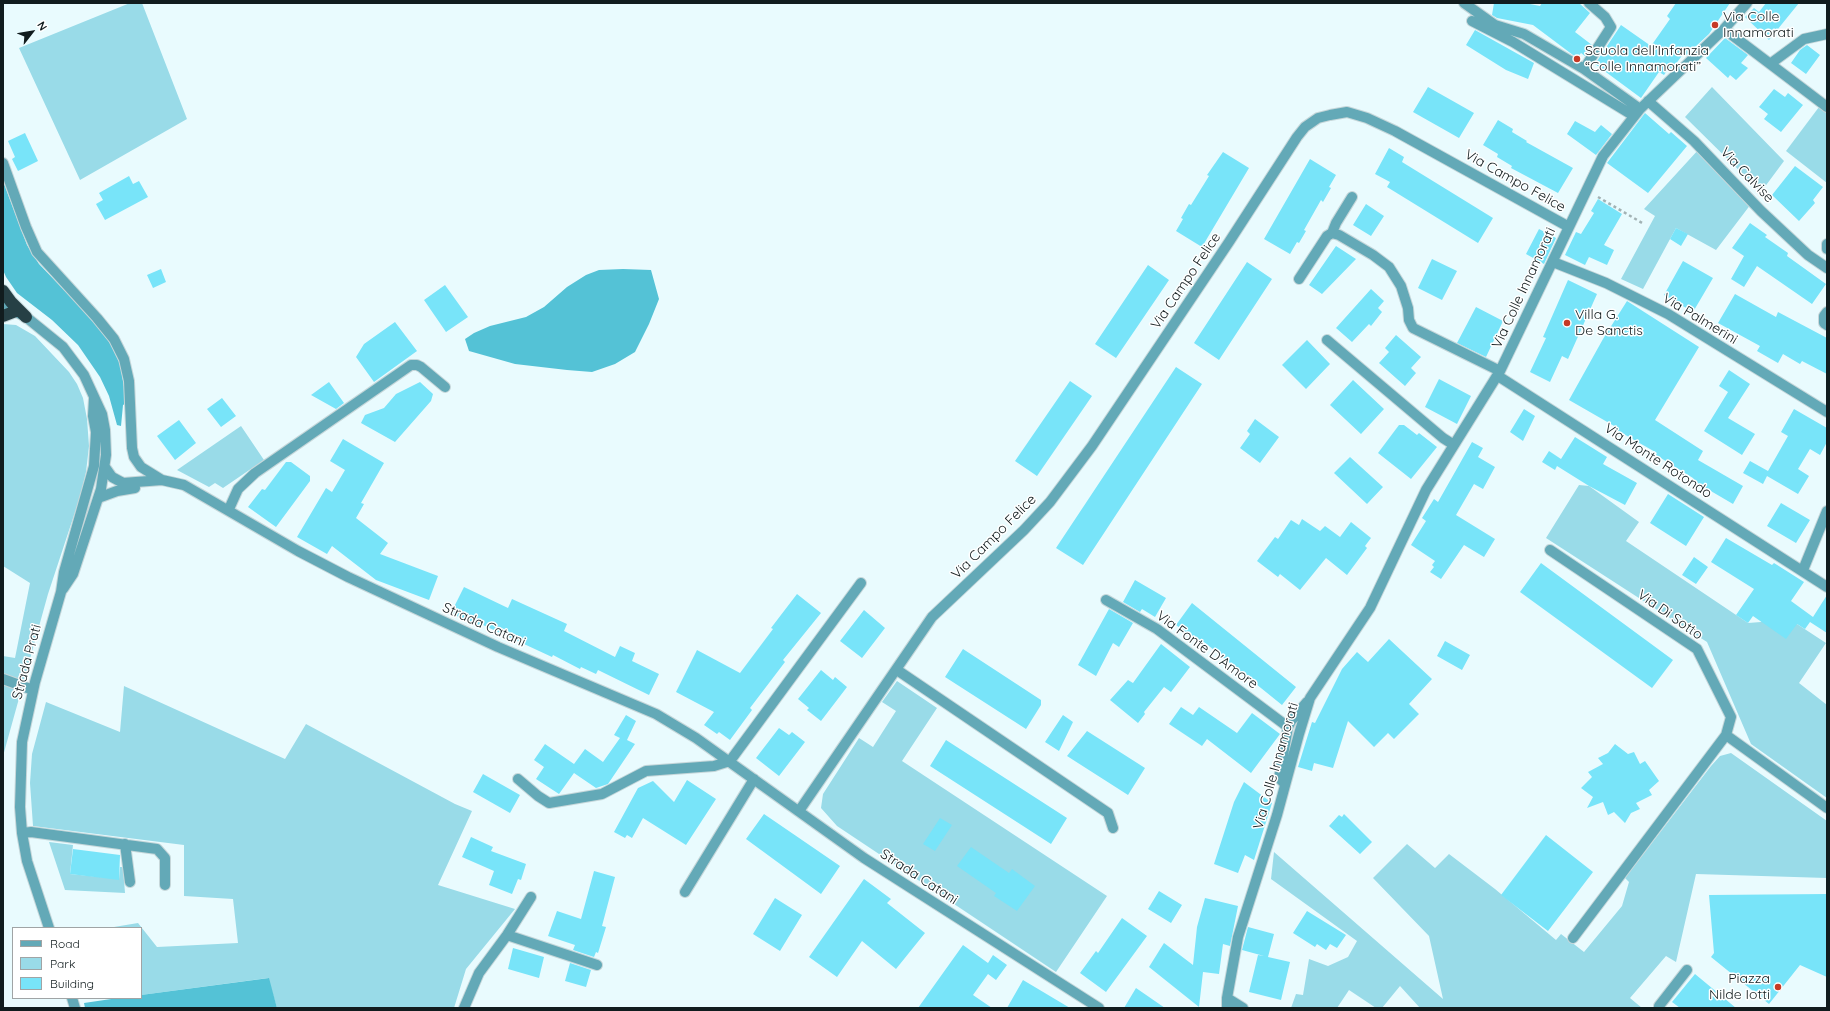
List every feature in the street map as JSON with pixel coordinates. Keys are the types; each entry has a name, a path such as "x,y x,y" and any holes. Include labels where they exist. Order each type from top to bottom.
{"highway":[{"path":"3,291 11,302 26,317"},
{"path":"3,316 16,311"}],"street":[{"path":"1464,3 1495,25 1524,34 1584,69 1637,112"},
{"path":"1584,69 1610,27 1606,17 1588,3"},
{"name":"Via Colle Innamorati","path":"1227,1003 1238,937 1277,815 1310,698 1370,608 1426,490 1499,373 1602,156 1637,112 1724,29 1748,3"},
{"path":"1472,21 1513,42 1637,112"},
{"path":"1724,29 1827,107"},
{"path":"1770,64 1804,39 1827,34"},
{"name":"Via Calvise","path":"1648,101 1694,141 1761,211 1808,255 1827,268"},
{"name":"Via Campo Felice","path":"800,811 932,617 1024,530 1054,497 1092,446 1305,127 1318,118 1347,112 1367,118 1391,129 1569,226"},
{"path":"3,162 26,227 37,252 114,339 124,359 129,381 132,448 134,457 141,467 162,480"},
{"path":"1300,279 1327,236 1332,233 1336,223 1352,197"},
{"name":"Via Monte Rotondo","path":"1332,233 1374,255 1389,268 1401,286 1408,308 1409,320 1413,328 1499,373 1827,587"},
{"name":"Via Palmerini","path":"1553,262 1606,282 1668,314 1827,412"},
{"name":"Strada Prati","path":"3,305 26,317 46,332 72,357 86,379 102,414 105,430 105,467 98,498 73,574 61,592"},
{"path":"1827,312 1824,316 1824,323 1827,326"},
{"path":"1327,340 1424,422 1454,444"},
{"path":"229,509 238,489 255,473 411,365 417,364 445,387"},
{"name":"Strada Prati","path":"49,927 26,861 20,807 22,742 33,690 61,592 64,572 94,466 96,432 93,416 94,398"},
{"name":"Strada Catani","path":"105,467 112,477 123,483 162,480 184,485 229,509 311,558 402,603 498,647 656,714 730,761 864,858 1099,1008"},
{"path":"98,498 117,491 148,486 162,480"},
{"path":"1803,570 1827,512"},
{"name":"Via Di Sotto","path":"1550,550 1697,649 1731,717 1726,735 1573,938"},
{"path":"518,779 549,803 602,794 646,771 714,766 730,761 861,583"},
{"name":"Via Fonte D'Amore","path":"1106,600 1157,629 1288,727"},
{"path":"897,670 1108,814 1113,828"},
{"path":"3,679 33,690"},
{"path":"1285,784 1279,778 1288,727 1291,721 1310,698"},
{"path":"1726,735 1827,808"},
{"path":"686,892 754,779"},
{"path":"22,833 31,832 157,848 162,852 165,858 165,885"},
{"path":"125,844 130,882"},
{"path":"464,1008 479,973 507,935 531,897"},
{"path":"507,935 597,965"},
{"path":"1659,1008 1687,970"},
{"path":"1227,1003 1243,1008"}],"path":[{"path":"1600,199 1644,224"}],"green space":[{"path":"130,3 142,3 187,119 80,180 19,48"},
{"path":"1712,87 1784,161 1761,192 1685,117"},
{"path":"1819,107 1827,113 1827,183 1786,151"},
{"path":"1699,149 1751,204 1716,250 1676,228 1643,289 1621,279 1655,216 1644,209"},
{"path":"3,324 16,325 35,336 69,372 77,384 83,398 87,419 89,446 86,472 80,497 48,594 3,756 3,656 15,658 30,583 3,566"},
{"path":"241,426 264,460 223,488 215,483 209,487 177,470"},
{"path":"1579,485 1589,486 1639,522 1626,541 1748,623 1761,622 1771,607 1826,643 1799,683 1827,705 1827,798 1751,744 1707,642 1546,538"},
{"path":"897,681 937,708 902,761 1107,896 1056,972 837,826 821,808 823,794 859,738 873,747 896,711 882,702"},
{"path":"124,686 285,759 306,724 455,804 472,811 438,885 515,909 466,969 454,1008 277,1008 268,978 142,995 142,928 157,947 238,943 233,899 184,896 184,845 33,826 30,783 32,754 46,702 120,732"},
{"path":"1731,753 1827,821 1827,878 1696,874 1676,962 1666,956 1630,998 1642,1008 1420,1008 1400,986 1382,1008 1376,1008 1349,990 1337,1008 1291,1008 1296,994 1303,995 1309,959 1328,966 1348,957 1357,941 1271,879 1274,852 1443,999 1429,936 1373,878 1407,844 1435,868 1449,854 1495,889 1556,940 1561,934 1584,952 1622,906 1629,882 1625,878 1711,766 1720,756"},
{"path":"49,842 73,845 70,874 119,879 120,867 123,867 125,893 65,890"},
{"path":"138,923 141,927 114,927"}],"shaded area":[{"path":"3,181 27,245 39,264 91,318 110,343 120,364 127,403 123,405 121,426 117,425 109,396 100,377 78,345 52,320 17,293 6,277 3,270"},
{"path":"599,270 651,270 659,299 649,324 635,352 615,364 592,372 567,370 515,364 469,351 465,339 474,333 490,326 526,317 544,307 567,287 586,275"},
{"path":"269,978 277,1008 85,1008 84,1003 111,999 142,999 142,995"}],"building":[{"path":"1494,3 1525,3 1540,6 1542,3 1579,3 1590,13 1575,32 1592,45 1585,56 1581,53 1577,58 1533,25 1497,18 1492,15"},
{"path":"1676,3 1730,3 1709,34 1694,48 1693,47 1687,55 1684,53 1672,69 1669,68 1664,75 1659,72 1641,98 1595,64 1621,25 1651,46 1670,19 1667,16"},
{"path":"1766,3 1799,3 1769,40 1745,17 1754,8 1759,12"},
{"path":"1475,30 1534,63 1528,79 1506,70 1466,45"},
{"path":"1725,38 1748,55 1741,63 1748,68 1736,80 1730,75 1728,78 1706,58"},
{"path":"1807,45 1820,55 1806,74 1791,63 1800,50"},
{"path":"1428,87 1474,113 1459,138 1413,112"},
{"path":"1774,89 1785,97 1788,93 1803,105 1781,132 1764,119 1768,114 1759,107"},
{"path":"1645,113 1669,134 1671,132 1687,146 1648,193 1607,163"},
{"path":"1498,120 1513,129 1512,132 1527,141 1526,142 1573,168 1558,193 1511,168 1512,166 1497,157 1498,154 1483,145"},
{"path":"1575,121 1595,132 1601,125 1612,134 1596,155 1567,134"},
{"path":"25,133 38,161 18,171 12,159 15,157 8,141"},
{"path":"1389,148 1404,157 1402,162 1493,218 1478,243 1387,187 1390,182 1375,174"},
{"path":"1223,152 1249,168 1202,247 1176,231 1189,204 1191,205 1209,176 1207,175"},
{"path":"1310,159 1336,175 1323,202 1321,200 1304,230 1306,231 1290,254 1264,239"},
{"path":"1795,166 1823,187 1813,200 1815,203 1799,221 1772,195"},
{"path":"129,176 133,184 139,181 148,197 105,220 96,204 103,200 99,193"},
{"path":"1598,199 1622,214 1604,245 1614,250 1607,265 1589,257 1585,265 1565,255 1576,232 1581,234 1594,213 1591,211"},
{"path":"1366,204 1384,216 1371,236 1353,225"},
{"path":"1750,223 1767,235 1765,237 1788,253 1787,256 1826,284 1812,304 1757,266 1744,287 1731,279 1744,256 1732,248"},
{"path":"1676,228 1688,234 1681,246 1670,239"},
{"path":"1539,229 1556,238 1544,264 1526,254"},
{"path":"1336,246 1356,259 1322,294 1309,285"},
{"path":"1432,259 1457,271 1442,300 1418,288"},
{"path":"1683,261 1713,278 1693,312 1664,295"},
{"path":"1247,262 1272,279 1219,360 1194,343"},
{"path":"1148,265 1169,280 1116,358 1095,344"},
{"path":"161,269 166,282 153,288 147,275"},
{"name":"Villa G. De Sanctis","path":"1568,280 1597,294 1568,359 1562,356 1550,382 1530,372 1546,338 1543,337"},
{"path":"445,285 468,317 446,332 424,300"},
{"path":"1371,289 1384,301 1378,308 1382,312 1371,326 1369,324 1352,342 1336,328"},
{"path":"1735,294 1776,317 1778,312 1827,338 1827,374 1802,361 1800,364 1783,354 1778,363 1757,351 1760,346 1718,323"},
{"path":"1627,301 1699,347 1655,420 1703,451 1698,460 1743,486 1733,504 1692,480 1693,478 1656,455 1657,453 1615,429 1616,427 1569,400 1603,339"},
{"path":"1476,307 1503,321 1486,357 1457,343"},
{"path":"395,322 417,351 374,382 356,357 364,344"},
{"path":"1396,335 1421,357 1411,368 1416,373 1405,386 1379,363 1389,352 1385,348"},
{"path":"1307,340 1330,364 1306,389 1282,365"},
{"path":"1176,367 1202,384 1083,565 1056,548"},
{"path":"1729,370 1750,384 1728,418 1755,434 1742,455 1704,431 1728,392 1719,386"},
{"path":"1439,379 1471,396 1457,424 1425,407"},
{"path":"1353,380 1384,409 1361,434 1330,405"},
{"path":"1070,381 1092,396 1037,476 1015,461"},
{"path":"329,382 344,403 336,409 311,395"},
{"path":"420,382 433,394 431,401 395,442 361,423 365,415 384,408 396,394"},
{"path":"222,398 236,416 221,427 207,409"},
{"path":"1524,409 1535,416 1523,441 1510,432"},
{"path":"1794,409 1827,428 1827,442 1820,455 1810,449 1798,469 1809,476 1798,494 1767,476 1763,484 1743,473 1750,461 1768,471 1788,436 1781,432"},
{"path":"1255,419 1279,437 1260,463 1240,448 1250,434 1247,431"},
{"path":"179,420 196,443 175,460 157,436"},
{"path":"1399,425 1404,425 1417,435 1419,433 1437,447 1411,479 1378,453"},
{"path":"1575,437 1607,457 1603,464 1637,483 1625,505 1589,486 1557,466 1555,470 1542,462 1549,451 1561,459"},
{"path":"343,439 384,463 361,503 364,504 356,518 388,543 380,554 438,576 429,600 376,580 332,546 327,554 297,537 326,488 332,492 345,470 330,461"},
{"path":"1472,442 1483,448 1478,457 1495,467 1483,489 1474,484 1456,515 1495,539 1484,557 1464,545 1441,579 1430,572 1434,567 1432,565 1435,561 1411,545 1426,521 1422,518 1434,499 1438,502"},
{"path":"1350,457 1383,487 1367,504 1334,473"},
{"path":"286,462 291,462 310,476 310,481 276,527 248,507 262,489 265,490"},
{"path":"1668,494 1704,517 1686,546 1650,523"},
{"path":"1781,503 1810,520 1796,543 1767,526"},
{"path":"1302,519 1320,531 1325,526 1340,537 1351,522 1371,538 1365,546 1367,548 1347,575 1326,558 1300,590 1280,574 1278,577 1257,561 1275,537 1278,539 1291,520 1299,525"},
{"path":"1726,538 1772,565 1774,563 1804,582 1791,601 1813,617 1827,595 1827,633 1810,622 1805,629 1797,624 1786,639 1753,616 1748,623 1736,615 1754,589 1711,562"},
{"path":"1694,557 1708,567 1696,584 1682,575"},
{"path":"1541,563 1673,660 1652,688 1520,592"},
{"path":"1135,580 1166,598 1155,617 1142,609 1140,612 1123,602"},
{"path":"464,587 508,608 512,599 567,624 564,631 615,657 620,646 635,653 632,661 659,674 649,695 598,670 596,674 581,667 580,669 553,655 552,657 483,625 481,628 451,613"},
{"path":"797,594 821,613 783,660 785,662 750,708 752,710 730,740 719,732 717,734 704,725 714,712 676,692 697,650 740,673"},
{"path":"1192,603 1296,687 1282,705 1204,642 1202,645 1176,625"},
{"path":"1109,609 1133,623 1119,647 1113,643 1096,676 1078,665"},
{"path":"864,610 885,628 862,658 840,641"},
{"path":"1389,639 1432,679 1409,704 1419,714 1394,739 1388,733 1374,747 1348,721 1333,768 1314,763 1312,771 1298,767 1312,722 1315,723 1342,669 1357,652 1368,662"},
{"path":"1445,641 1470,655 1462,670 1437,656"},
{"path":"1161,644 1190,667 1171,692 1164,687 1144,712 1145,714 1138,723 1110,700 1128,680 1133,683"},
{"path":"963,649 1041,700 1041,705 1026,729 945,677"},
{"path":"821,670 833,680 835,677 847,687 821,721 807,710 809,708 798,699"},
{"path":"1181,707 1193,715 1199,707 1237,733 1252,713 1280,734 1251,773 1207,739 1202,746 1169,724"},
{"path":"626,715 636,721 627,740 635,744 608,784 596,788 574,773 559,794 536,779 544,767 534,760 545,744 574,764 585,749 603,762 620,738 614,735"},
{"path":"1063,715 1073,722 1059,751 1045,742"},
{"path":"779,728 789,735 792,732 805,742 779,776 756,758"},
{"path":"1087,731 1145,768 1128,795 1067,756"},
{"path":"946,740 1067,818 1051,844 930,766"},
{"path":"1615,744 1628,754 1634,752 1640,764 1645,761 1659,781 1649,790 1652,795 1636,803 1640,809 1631,813 1625,823 1614,812 1608,815 1603,802 1587,808 1593,797 1581,788 1592,777 1588,772 1603,764 1598,758 1608,753"},
{"path":"483,774 520,795 510,813 473,792"},
{"path":"687,780 716,799 686,845 643,818 632,838 627,835 625,838 614,832 638,788 653,781 674,802"},
{"path":"1244,782 1272,803 1254,860 1245,855 1238,873 1214,864 1234,802"},
{"path":"764,814 840,866 821,894 746,839"},
{"path":"1344,814 1372,842 1360,854 1329,826 1339,815 1342,817"},
{"path":"940,818 952,825 935,851 923,844"},
{"path":"1546,835 1593,872 1548,931 1501,895"},
{"path":"471,837 493,847 491,851 526,864 521,880 518,879 512,894 489,885 494,871 462,857"},
{"path":"971,847 1009,873 1012,869 1035,886 1017,911 994,896 996,893 957,866"},
{"path":"73,849 120,855 119,880 70,874"},
{"path":"594,871 615,877 602,926 606,927 598,953 596,952 594,957 573,950 575,945 548,936 557,911 581,919"},
{"path":"864,879 891,899 887,903 925,933 896,969 862,941 837,977 809,957"},
{"path":"1159,891 1182,905 1171,923 1148,909"},
{"path":"1827,894 1827,977 1800,965 1769,1004 1711,957 1714,953 1709,895"},
{"path":"775,898 802,915 780,951 753,934"},
{"path":"1205,898 1238,906 1230,946 1223,944 1219,974 1203,972 1199,1007 1149,967 1164,943 1193,965 1197,927"},
{"path":"1307,911 1346,935 1337,948 1330,944 1326,950 1317,944 1315,947 1293,933"},
{"path":"1122,918 1147,936 1106,992 1080,973 1096,951 1098,953"},
{"path":"1248,927 1274,934 1268,957 1290,962 1281,1000 1249,992 1258,955 1264,956 1242,950"},
{"path":"963,945 988,963 993,955 1007,965 996,980 988,974 973,995 992,1008 918,1008"},
{"path":"513,948 544,957 539,978 508,969"},
{"path":"570,963 591,970 586,987 565,981"},
{"path":"1695,974 1736,1008 1680,1008 1672,1002"},
{"path":"1023,980 1070,1008 1007,1008"},
{"path":"1136,988 1165,1008 1124,1008"}],"place":[{"name":"Via Colle Innamorati","path":"1715,25"},
{"name":"Scuola dell’Infanzia “Colle Innamorati”","path":"1577,59"},
{"name":"Villa G. De Sanctis","path":"1567,323"},
{"name":"Piazza Nilde Iotti","path":"1778,987"}]}
